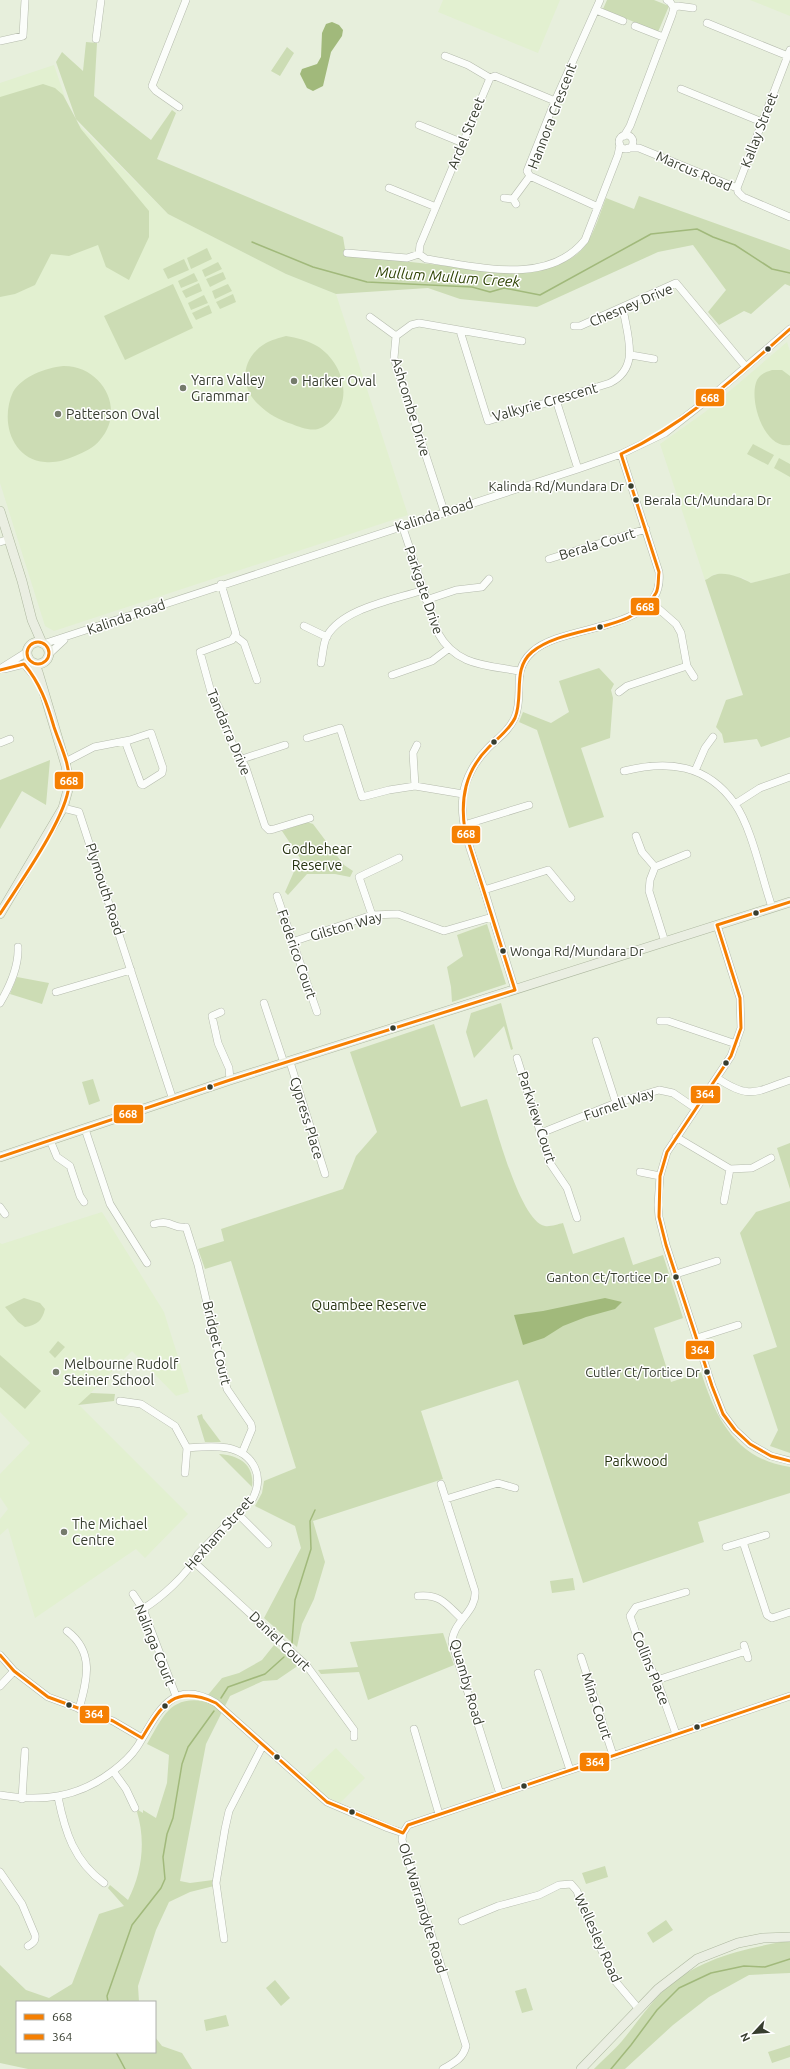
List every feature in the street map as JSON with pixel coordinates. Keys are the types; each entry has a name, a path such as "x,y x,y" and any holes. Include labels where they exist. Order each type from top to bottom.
{"main road":[{"path":"0,511 4,541 22,581 32,620 42,644"},
{"path":"0,914 63,808 69,786 65,762 42,688 28,657 32,620"},
{"path":"29,649 35,643 42,644 48,648 42,688"},
{"path":"30,663 46,658"},
{"path":"0,1157 230,1080 790,902"},
{"path":"581,2069 614,2037 638,2008 667,1980 697,1959 738,1944 763,1938 790,1937"}],"street":[{"path":"0,41 23,36 25,0"},
{"path":"97,40 101,0"},
{"path":"179,107 156,92 152,86 186,0"},
{"name":"Hannora Crescent","path":"598,207 530,176 527,171 555,101 600,0"},
{"path":"667,0 674,8"},
{"path":"674,8 678,6 692,8"},
{"path":"347,253 407,258 419,254 426,260 516,271 534,269 564,258 576,251 585,240 618,155 625,147 632,144 629,138 630,126 674,8"},
{"path":"596,10 623,21"},
{"path":"707,23 789,53"},
{"path":"635,26 663,38"},
{"name":"Kallay Street","path":"737,188 789,53"},
{"path":"445,56 468,65 490,78 495,76 555,101"},
{"name":"Ardel Street","path":"419,254 420,245 490,78"},
{"path":"681,89 762,122"},
{"path":"419,125 463,143"},
{"path":"625,147 619,140 629,138"},
{"name":"Marcus Road","path":"629,138 639,148"},
{"name":"Marcus Road","path":"625,147 639,148 737,188 738,192 743,197 790,216"},
{"path":"504,198 515,202 530,176"},
{"path":"389,188 436,207"},
{"name":"Chesney Drive","path":"574,326 580,326 676,283 746,367"},
{"path":"622,308 631,355 654,359"},
{"path":"370,317 396,336 411,325 419,323 460,331 512,337 522,341"},
{"name":"Kalinda Road","path":"42,644 53,642 221,584 578,469 642,446 683,420 790,329"},
{"name":"Valkyrie Crescent","path":"460,331 488,421 556,400 616,379 624,371 631,355"},
{"name":"Ashcombe Drive","path":"396,336 394,358 444,512"},
{"path":"556,400 578,469"},
{"path":"515,990 464,825 463,794 476,763 488,748 508,730 516,715 519,702 520,671 527,657 540,646 637,614 652,603 658,589 660,579 646,529 621,454"},
{"name":"Parkgate Drive","path":"402,525 438,634 448,648 458,656 470,662 520,671"},
{"name":"Berala Court","path":"548,559 646,529"},
{"path":"426,600 456,590 482,587 489,579"},
{"path":"221,584 236,631 235,636 244,643 257,680"},
{"path":"321,663 326,637 337,622 350,614 423,590"},
{"path":"652,603 676,624 681,633 687,666 694,677"},
{"path":"32,620 43,637 53,642"},
{"path":"304,626 326,637"},
{"name":"Kalinda Road","path":"46,658 69,636"},
{"name":"Tandarra Drive","path":"235,636 232,640 202,650 200,656 211,692 221,712 231,741 242,759 265,826 269,830 310,818"},
{"path":"392,675 432,661 448,648"},
{"path":"0,670 29,649"},
{"path":"0,670 30,663"},
{"path":"619,692 627,686 687,666"},
{"path":"307,738 340,728 362,797 388,790 415,786 463,794"},
{"path":"65,762 94,747 125,741 151,733 162,768 162,773 144,785 140,784 125,741"},
{"path":"695,771 713,737"},
{"path":"0,743 10,739"},
{"path":"242,759 285,745"},
{"path":"415,786 413,754 416,745"},
{"path":"624,771 660,765 695,771 723,791 735,804 746,826 772,907"},
{"path":"735,804 760,788 790,777"},
{"path":"464,825 529,805"},
{"name":"Plymouth Road","path":"63,808 79,812 173,1100"},
{"path":"636,836 642,852 655,867"},
{"path":"665,942 649,891 650,880 655,867 687,854"},
{"path":"372,915 359,877 399,858"},
{"path":"484,890 548,870 571,898"},
{"name":"Federico Court","path":"277,896 317,1012"},
{"name":"Gilston Way","path":"292,942 372,915 398,914 444,931 492,917"},
{"path":"717,925 740,998 740,1028 731,1056 667,1152 660,1176 658,1205 659,1217 676,1274 717,1400 723,1414 735,1430 750,1444 771,1456 790,1461"},
{"path":"0,1003 13,978 19,956 18,947"},
{"path":"56,992 131,970"},
{"name":"Cypress Place","path":"264,1003 287,1063 325,1174"},
{"path":"221,1012 212,1016 218,1043 229,1068 230,1080"},
{"path":"660,1021 668,1021 736,1044"},
{"path":"596,1041 616,1103"},
{"name":"Parkview Court","path":"517,1058 550,1163 567,1188 577,1218"},
{"path":"717,1078 734,1089 749,1092 790,1080"},
{"name":"Furnell Way","path":"541,1133 616,1103 659,1090 673,1093 696,1108"},
{"path":"85,1129 110,1204 147,1263"},
{"path":"676,1137 730,1169 752,1168 771,1158"},
{"path":"50,1140 57,1158 70,1166 80,1196 84,1202"},
{"path":"724,1201 730,1169"},
{"path":"640,1172 660,1176"},
{"path":"0,1206 5,1214"},
{"name":"Bridget Court","path":"154,1224 165,1221 180,1227 186,1227 198,1265 227,1389 251,1424 252,1429 242,1453"},
{"path":"676,1274 717,1261"},
{"path":"697,1338 738,1325"},
{"path":"120,1401 141,1404 175,1426 187,1448 185,1473"},
{"path":"187,1448 206,1447 231,1449 242,1453"},
{"name":"Hexham Street","path":"142,1609 159,1599 194,1562 198,1554 253,1498 258,1484 254,1466 250,1459 242,1453"},
{"path":"446,1499 498,1483 515,1488"},
{"name":"Quamby Road","path":"441,1484 476,1591 473,1605 462,1618 452,1634 452,1642 500,1794"},
{"path":"238,1514 268,1544"},
{"path":"726,1547 766,1534"},
{"path":"743,1542 765,1612 769,1617 790,1612"},
{"name":"Daniel Court","path":"194,1562 308,1666 356,1732"},
{"name":"Collins Place","path":"676,1734 657,1680 642,1651 630,1616 631,1612 636,1607 686,1592"},
{"name":"Nalinga Court","path":"132,1594 142,1609 176,1696"},
{"path":"418,1596 431,1595 439,1597 462,1618"},
{"path":"68,1631 78,1639 86,1662 86,1684 79,1709"},
{"path":"657,1680 746,1651"},
{"path":"0,1655 14,1671 48,1697 113,1721 142,1738"},
{"name":"Mina Court","path":"581,1657 612,1755"},
{"path":"0,1686 14,1671"},
{"path":"538,1673 570,1770"},
{"path":"0,1795 22,1799 58,1797 87,1787 113,1771 136,1748 156,1714 165,1703 176,1696 199,1695 216,1703 327,1802 403,1833"},
{"name":"Old Warrandyte Road","path":"443,2069 460,2059 466,2046 402,1840 403,1833 408,1825 790,1696"},
{"path":"414,1729 440,1814"},
{"path":"224,1939 216,1882 228,1817 245,1778 263,1745"},
{"path":"22,1799 25,1751"},
{"path":"113,1771 126,1789 135,1808"},
{"path":"58,1797 66,1834 72,1848 93,1876 104,1883"},
{"path":"0,1872 22,1904 35,1935 36,1939 28,1946"},
{"name":"Wellesley Road","path":"462,1921 498,1906 539,1895 559,1885 571,1884 577,1891 583,1909 616,1982 638,2008"}],"shaded area":[{"path":"443,0 560,0 538,53 438,12"},
{"path":"750,0 790,0 790,16"},
{"path":"332,22 339,25 343,30 342,36 331,52 323,86 313,91 307,88 300,74 302,69 317,64 321,57 322,33 326,24"},
{"name":"Yarra Valley Grammar","path":"54,65 72,118 168,214 286,274 336,294 408,515 54,631 45,626 0,483 0,83"},
{"path":"787,342 790,351 790,573 751,583 743,578 715,574 705,580 660,444 705,412"},
{"name":"Melbourne Rudolf Steiner School","path":"102,1212 164,1312 189,1392 176,1396 132,1351 79,1405 188,1514 145,1558 136,1549 35,1618 8,1528 0,1535 0,1519 8,1509 0,1497 0,1474 30,1443 0,1412 0,1243 2,1244"},
{"path":"605,1298 622,1302 615,1309 586,1317 563,1326 544,1338 523,1345 514,1315 543,1311"},
{"path":"336,1748 365,1778 340,1803 325,1796 305,1777"}],"green space":[{"path":"607,0 654,0 669,6 658,32 603,9"},
{"path":"86,42 97,43 94,96 151,140 172,110 176,113 157,159 343,237 346,255 512,273 552,267 571,259 579,253 589,241 606,198 634,209 639,196 790,250 790,286 785,284 751,314 744,311 719,325 708,312 726,290 693,245 658,252 537,307 460,299 428,288 336,294 286,274 168,214 76,119 56,62 62,52 83,71"},
{"path":"287,47 294,53 280,76 271,71"},
{"path":"43,84 55,88 63,95 81,129 149,211 149,237 129,280 106,267 98,245 69,256 51,254 35,285 15,294 0,297 0,97"},
{"path":"207,248 212,259 191,269 187,258"},
{"path":"184,259 189,270 168,279 163,269"},
{"path":"218,262 222,269 205,277 202,270"},
{"path":"223,272 226,279 210,287 206,279"},
{"path":"194,273 198,281 181,288 178,281"},
{"path":"199,283 202,291 186,298 182,291"},
{"path":"173,284 193,328 125,360 104,316"},
{"path":"228,284 232,291 215,299 212,291"},
{"path":"233,294 236,302 220,309 216,302"},
{"path":"204,295 208,303 191,310 188,303"},
{"path":"209,305 212,313 196,320 192,313"},
{"name":"Harker Oval","path":"286,336 298,338 317,346 325,352 338,368 343,388 343,398 335,416 321,428 305,428 283,421 266,411 258,404 247,388 245,380 246,372 248,363 252,356 266,343"},
{"name":"Patterson Oval","path":"63,366 77,368 89,373 99,381 106,391 110,403 111,415 108,428 95,445 89,450 75,456 53,462 33,459 24,454 11,436 8,426 9,403 13,392 22,381 42,371"},
{"path":"782,370 790,376 790,445 781,444 773,440 760,422 757,410 755,388 757,380 765,372"},
{"path":"753,444 774,455 768,465 747,454"},
{"path":"779,458 790,464 790,477 774,468"},
{"path":"790,573 790,737 761,747 757,739 724,743 722,734 716,727 726,700 743,695 705,580 714,575 727,574 751,583"},
{"path":"599,668 614,684 611,690 613,698 610,738 581,748 604,817 569,828 537,730 519,722 523,712 551,723 569,712 559,681"},
{"path":"50,760 46,805 22,791 0,829 0,780"},
{"name":"Godbehear Reserve","path":"307,822 313,824 344,865 353,871 350,877 335,874 307,874 288,895 285,892 300,858 282,831"},
{"path":"487,924 506,984 452,1002 447,967 463,956 457,935"},
{"path":"17,977 49,983 42,1004 10,994"},
{"path":"501,1003 513,1049 511,1050 504,1026 474,1058 466,1032 471,1013"},
{"path":"434,1024 461,1107 487,1099 502,1149 518,1190 527,1208 536,1220 545,1226 563,1223 573,1254 624,1237 633,1265 663,1255 683,1318 654,1328 671,1382 701,1372 714,1406 722,1421 742,1446 771,1463 790,1467 790,1493 698,1522 704,1542 583,1583 518,1380 421,1411 443,1479 313,1521 325,1562 314,1599 302,1624 297,1647 264,1618 301,1548 295,1526 255,1506 262,1493 264,1481 296,1468 231,1261 205,1269 198,1249 224,1241 221,1229 343,1189 356,1156 377,1132 350,1052"},
{"path":"93,1079 100,1101 89,1105 82,1082"},
{"path":"790,1143 790,1189 777,1148"},
{"path":"790,1201 790,1453 770,1446 778,1430 753,1355 777,1347 740,1233 756,1212"},
{"path":"24,1298 40,1303 45,1309 41,1319 38,1322 25,1327 18,1322 5,1307"},
{"path":"58,1341 65,1347 55,1358 49,1352"},
{"path":"0,1355 41,1391 25,1409 0,1387"},
{"path":"91,1393 115,1394 114,1401 78,1405"},
{"path":"202,1414 203,1418 221,1442 205,1442 197,1416"},
{"path":"219,1454 233,1456 244,1462 251,1472 252,1487"},
{"path":"573,1578 575,1590 552,1593 550,1581"},
{"path":"443,1633 454,1665 368,1700 359,1672 321,1674 318,1670 358,1667 350,1642"},
{"path":"274,1645 299,1665 277,1680 263,1681 230,1696 206,1744 180,1881 190,1883 213,1880 214,1886 190,1892 169,1902 156,1930 138,1986 139,2001 16,2001 16,2053 156,2053 156,2038 162,2046 182,2053 192,2069 28,2069 0,2063 0,1965 26,1990 49,1998 72,1984 99,1914 124,1906 108,1888 110,1885 128,1900 137,1879 142,1845 140,1823 137,1812 138,1810 143,1813 143,1810 156,1818 167,1783 169,1755 147,1744 157,1726 162,1718 174,1706 191,1700 203,1701 222,1678 239,1673 262,1660"},
{"path":"605,1866 608,1877 586,1884 582,1873"},
{"path":"666,1920 673,1930 653,1943 647,1933"},
{"path":"781,1942 790,1942 790,1973 749,1975 709,1997 673,2025 625,2069 594,2069 622,2041 663,1991 689,1971 718,1958"},
{"path":"275,1980 290,1998 281,2006 266,1988"},
{"path":"526,1988 533,2010 522,2013 515,1991"},
{"path":"226,2015 229,2026 206,2031 204,2020"},
{"path":"790,2045 790,2057 772,2063 768,2052"}],"waterway":[{"name":"Mullum Mullum Creek","path":"252,242 313,267 367,282 472,287 490,292 504,288 540,295 651,234 697,229 735,245 772,269 790,273"},
{"path":"292,1643 295,1600 311,1549 310,1521 315,1510"},
{"path":"221,1698 228,1687 265,1674 284,1657"},
{"path":"108,2001 107,1996 132,1925 161,1888 165,1879 163,1857 167,1834 173,1818 182,1764 188,1747 214,1711"},
{"path":"611,2069 657,2010 679,1988 711,1973 744,1966 765,1967 790,1959"},
{"path":"117,2053 125,2069"}],"transit line":[{"name":"668","path":"621,454 645,442 689,414 710,398 790,329"},
{"name":"668","path":"515,990 465,831 463,808 466,786 474,766 481,756 507,730 515,718 519,701 519,683 522,666 532,652 546,643 632,616 646,606 657,591 659,572 621,454"},
{"name":"668","path":"38,642 42,643 48,649 49,653 48,657 42,663 38,664 34,663 28,657 27,653 28,649 34,643 38,642"},
{"name":"668","path":"0,670 24,664 30,671 49,710 64,756 69,778 66,799 51,833 0,914"},
{"name":"364","path":"717,925 790,902"},
{"name":"364","path":"717,925 740,998 741,1028 731,1056 667,1152 660,1176 659,1217 666,1245 712,1386 723,1414 735,1430 750,1444 771,1456 790,1461"},
{"name":"668","path":"0,1157 230,1080 515,990"},
{"name":"364","path":"0,1655 14,1671 48,1697 113,1721 142,1738"},
{"name":"364","path":"142,1738 163,1707 171,1701 180,1697 190,1696 216,1703 327,1802 403,1833"},
{"name":"364","path":"403,1833 408,1825 790,1696"}],"place":[{"name":"Harker Oval","path":"294,381"},
{"name":"Yarra Valley Grammar","path":"183,388"},
{"name":"Patterson Oval","path":"58,414"},
{"name":"Kalinda Rd/Mundara Dr","path":"631,486"},
{"name":"Berala Ct/Mundara Dr","path":"636,500"},
{"name":"Wonga Rd/Mundara Dr","path":"503,951"},
{"name":"Ganton Ct/Tortice Dr","path":"676,1277"},
{"name":"Melbourne Rudolf Steiner School","path":"56,1372"},
{"name":"Cutler Ct/Tortice Dr","path":"707,1372"},
{"name":"The Michael Centre","path":"64,1532"}],"park label":[{"name":"Quambee Reserve","path":"369,1305"},
{"name":"Parkwood","path":"636,1461"}]}
